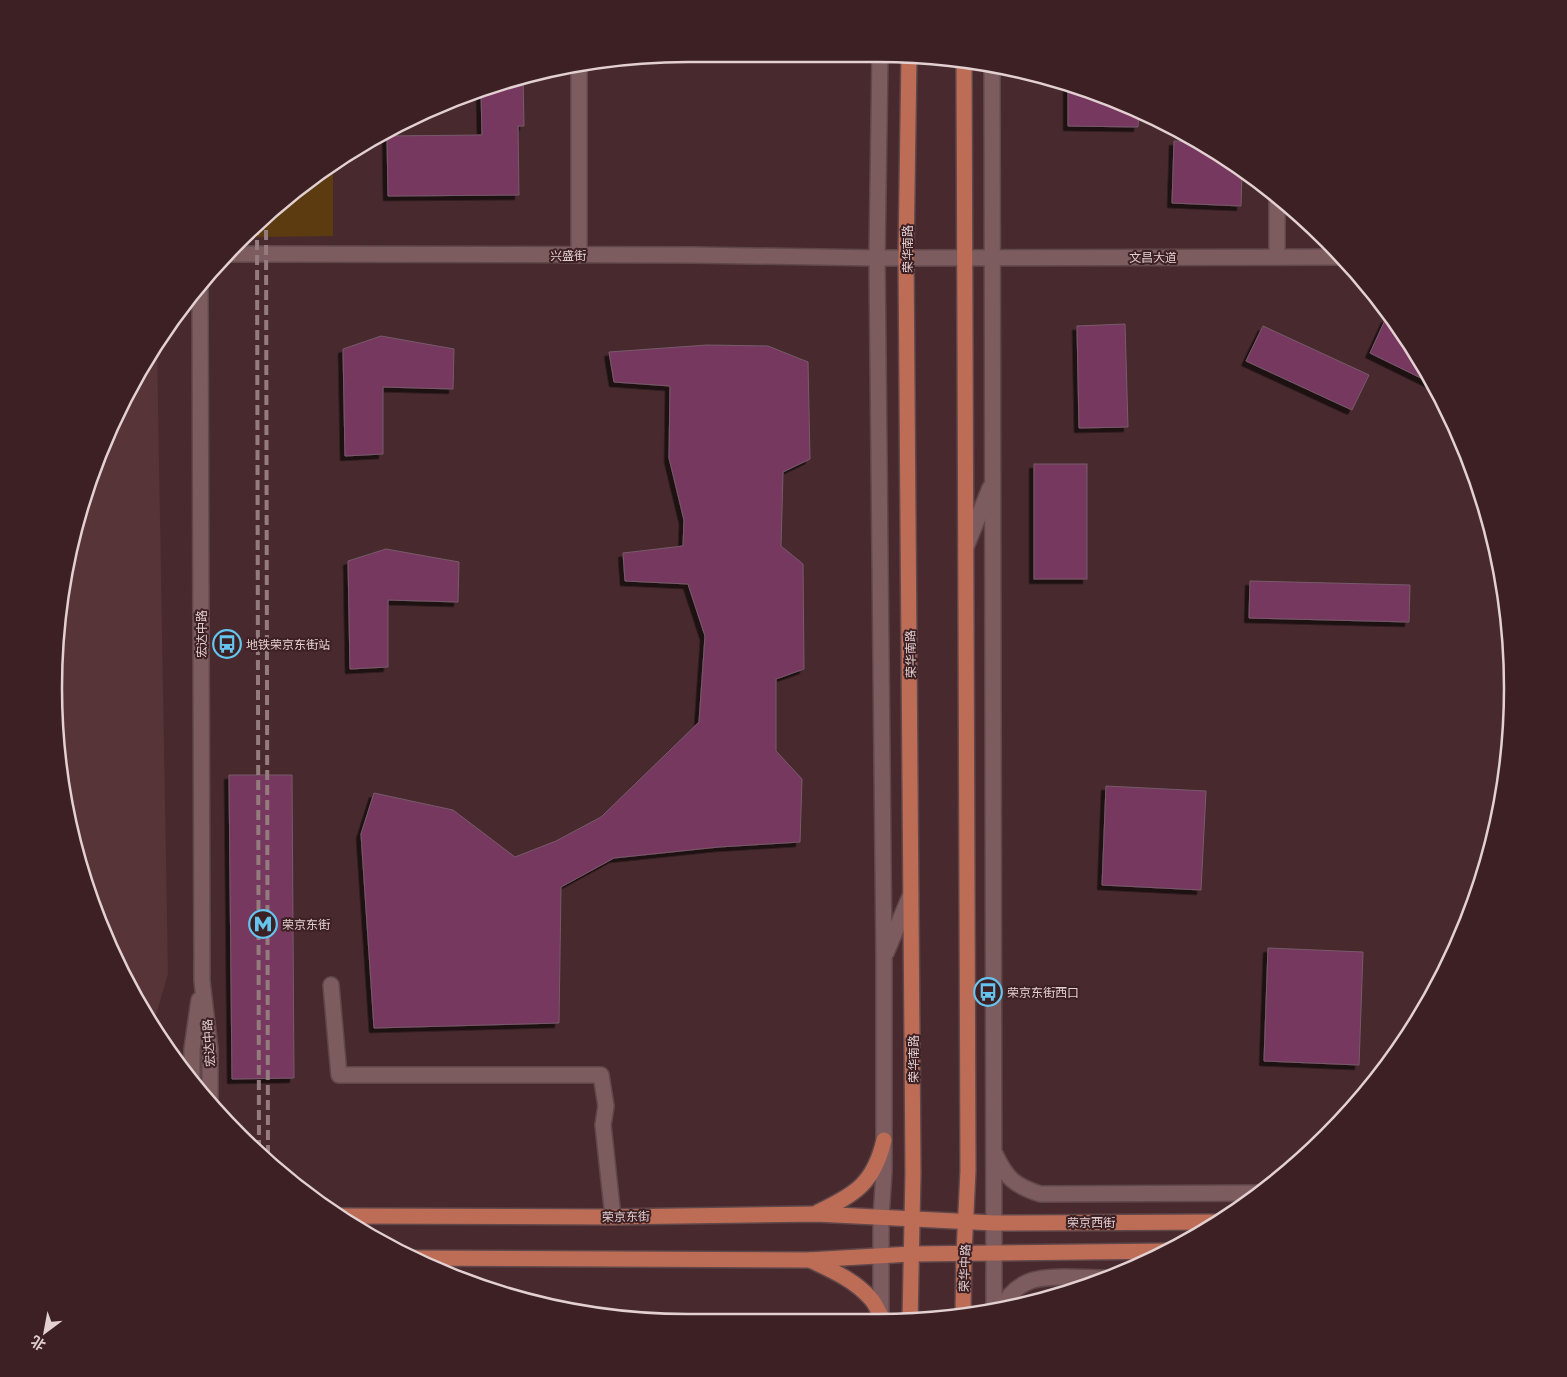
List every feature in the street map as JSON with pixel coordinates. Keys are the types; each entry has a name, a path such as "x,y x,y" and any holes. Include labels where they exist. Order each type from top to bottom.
{"main road":[{"name":"荣华南路","path":"909,64 906,258 912,893 913,1172 911,1254"},
{"path":"964,69 968,1172 966,1221"},
{"path":"816,1214 839,1202 866,1182 874,1172 884,1140"},
{"name":"荣京东街","path":"352,1216 613,1217 816,1214 966,1221"},
{"name":"荣京西街","path":"966,1221 994,1223 1205,1222"},
{"name":"荣华中路","path":"963,1308 966,1221"},
{"path":"430,1258 808,1260 911,1254 1152,1251"},
{"path":"910,1313 911,1254"},
{"path":"808,1260 842,1276 862,1290 872,1300 879,1314"}],"street":[{"path":"880,62 877,258 884,959 884,1140 881,1217 881,1314"},
{"path":"579,73 579,255"},
{"path":"992,73 994,1303"},
{"path":"1277,206 1277,256"},
{"name":"兴盛街","path":"239,254 694,254 966,258"},
{"name":"文昌大道","path":"966,258 1331,257"},
{"name":"宏达中路","path":"200,297 202,982 210,1049 210,1091"},
{"path":"966,547 993,480"},
{"path":"884,959 912,893"},
{"name":"宏达中路","path":"192,1070 192,1049 202,982"},
{"path":"331,985 339,1075 601,1075 606,1106 603,1125 613,1217"},
{"path":"994,1152 1009,1179 1025,1189 1040,1194 1249,1193"},
{"path":"1006,1301 1011,1294 1029,1281 1048,1278 1088,1278"}],"shaded area":[{"path":"333,174 333,236 256,237 307,192"},
{"path":"157,358 168,974 155,1016 127,965 110,928 84,851 68,770 62,688 68,607 84,526 110,449 146,375"}],"building":[{"path":"523,85 524,126 518,126 519,195 388,196 387,140 395,136 482,135 481,98"},
{"path":"1068,92 1138,119 1138,127 1068,126"},
{"path":"1174,141 1183,141 1192,146 1242,179 1241,206 1172,203"},
{"path":"1385,321 1422,379 1370,353"},
{"path":"1125,324 1128,427 1079,428 1077,326"},
{"path":"1263,326 1369,375 1352,410 1246,361"},
{"path":"381,336 454,349 453,389 383,387 383,454 345,456 343,349"},
{"path":"707,345 768,346 808,362 810,459 783,472 781,546 803,564 804,669 776,679 776,751 802,779 800,842 719,847 614,858 561,887 559,1023 374,1028 361,834 374,793 453,810 515,857 556,841 601,817 699,722 705,636 688,584 625,581 623,553 683,546 684,520 669,458 670,386 614,382 609,352"},
{"path":"1034,464 1087,464 1087,579 1034,579"},
{"path":"386,549 459,562 458,602 388,600 388,667 350,669 348,561"},
{"path":"1250,581 1410,585 1409,622 1249,618"},
{"name":"荣京东街","path":"229,775 292,775 294,1078 232,1079"},
{"path":"1106,786 1206,791 1201,890 1102,885"},
{"path":"1268,948 1363,952 1359,1065 1264,1061"}],"railway":[{"path":"266,227 268,1152"},
{"path":"257,236 259,1143"}],"place":[{"name":"地铁荣京东街站","path":"227,644"},
{"name":"荣京东街","path":"263,924"},
{"name":"荣京东街西口","path":"988,992"}]}
